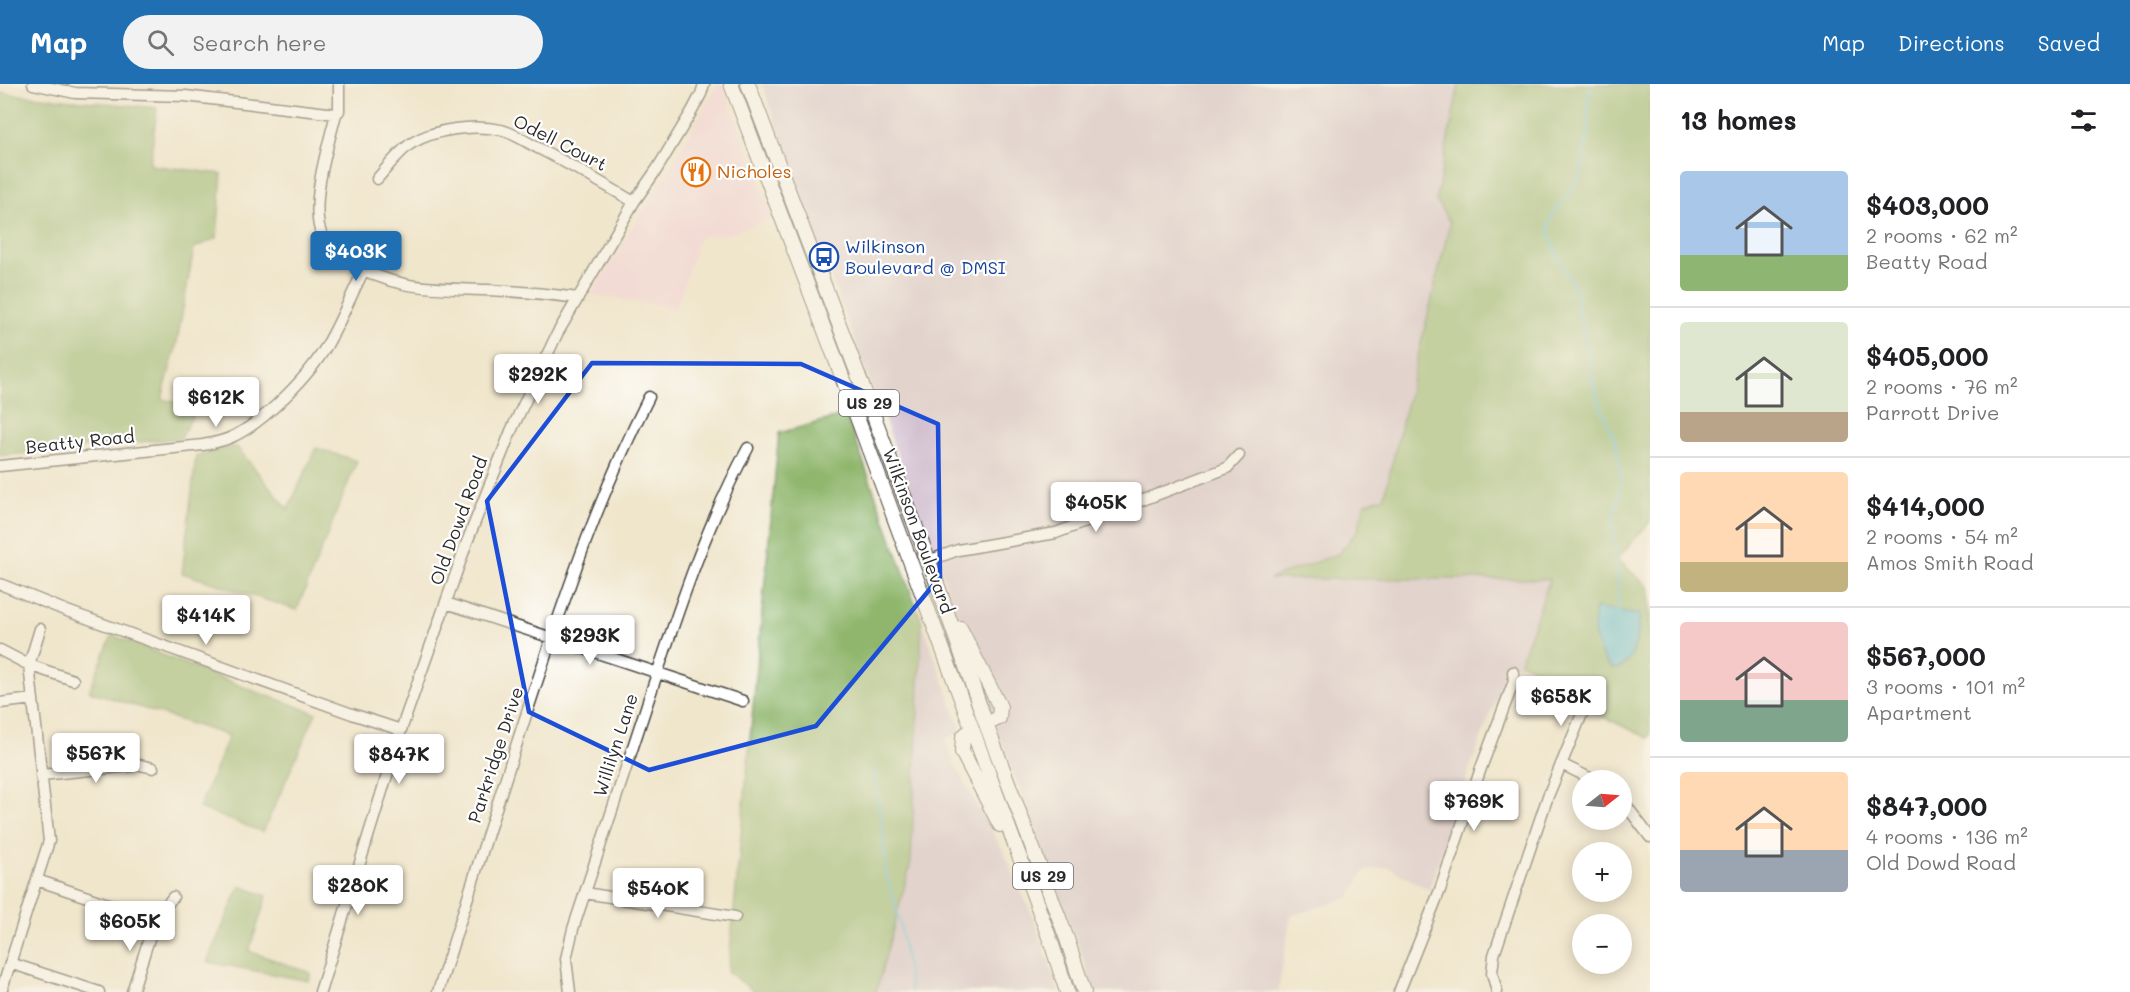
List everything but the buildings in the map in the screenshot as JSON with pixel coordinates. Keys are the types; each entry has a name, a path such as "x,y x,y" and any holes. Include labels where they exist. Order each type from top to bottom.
{"main road":[{"name":"Wilkinson Boulevard","path":"731,84 849,395 971,729"},
{"name":"Wilkinson Boulevard","path":"748,84 928,561 1000,707 999,718 986,724"},
{"name":"US 29","path":"986,724 1067,939 1084,992"},
{"name":"US 29","path":"971,729 963,737 962,752 1027,878 1067,992"}],"street":[{"path":"33,84 75,93 185,96 336,114"},
{"path":"339,84 339,111 336,114 319,196 318,219 320,231 327,244 364,270 386,280 414,287 487,290 578,298"},
{"name":"Old Dowd Road","path":"320,992 401,730 471,532 511,431 541,367 578,298 634,202 663,161 703,89 711,84"},
{"name":"Odell Court","path":"377,179 410,144 434,132 502,130 584,172 634,202"},
{"name":"Beatty Road","path":"0,466 203,445 234,436 247,429 300,380 321,355 364,270"},
{"name":"Parkridge Drive","path":"438,992 550,638 580,553 632,429 649,398"},
{"name":"Willilyn Lane","path":"570,992 566,959 573,929 657,672 708,533 730,482 748,448"},
{"path":"928,561 958,550 1056,532 1227,468 1239,455"},
{"path":"0,584 78,615 401,730"},
{"path":"446,603 743,701"},
{"path":"1,992 49,842 29,665 40,629"},
{"path":"0,650 29,665 73,680"},
{"path":"1399,992 1440,890 1481,768 1514,681 1513,672"},
{"path":"0,703 33,699"},
{"path":"1497,992 1492,973 1494,955 1548,796 1587,702"},
{"path":"971,729 986,724"},
{"path":"1562,764 1574,770"},
{"path":"41,775 140,765 153,768"},
{"path":"1632,813 1650,837"},
{"path":"37,880 155,920"},
{"path":"585,893 735,917"},
{"path":"132,992 155,920 173,897"},
{"path":"10,963 99,992"}],"highlighted area":[{"path":"592,363 801,364 938,424 940,577 816,726 649,770 529,712 487,501"}],"shaded area":[{"path":"717,84 723,84 773,219 724,235 699,237 676,308 591,295 678,154"},
{"path":"762,84 1603,84 1450,223 1383,497 1365,504 1359,530 1338,554 1271,579 1551,579 1519,666 1510,663 1471,765 1429,890 1388,867 1364,871 1350,897 1291,916 1278,992 1093,992 1085,964 963,640 943,575 802,201"},
{"path":"922,622 962,732 945,739 954,763 1005,854 1036,925 1059,992 876,992 911,862"}],"green space":[{"path":"1459,84 1650,84 1650,522 1617,559 1650,588 1650,736 1648,738 1593,712 1598,698 1520,662 1550,579 1269,579 1338,554 1358,530 1365,503 1384,497 1450,223 1436,200"},
{"path":"0,93 157,108 150,165 222,174 217,238 194,248 177,342 162,399 197,407 181,438 0,456"},
{"path":"846,415 922,622 911,862 876,992 755,992 728,972 779,433"},
{"path":"236,446 288,509 316,448 357,461 297,610 182,573 196,456"},
{"path":"112,635 316,713 263,832 199,808 229,736 89,691"},
{"path":"240,886 267,896 249,951 311,973 309,981 207,962"}],"water":[{"path":"1595,608 1640,615 1632,653 1625,664 1619,668 1608,665 1597,644 1594,631"}],"waterway":[{"path":"1591,84 1588,136 1580,175 1553,214 1549,224 1549,233 1554,248 1577,293 1578,312 1589,351 1591,375 1615,441 1619,459 1621,477 1619,497 1612,518 1617,558 1619,612"},
{"path":"874,771 884,839 886,873 899,918 911,992"}],"place":[{"name":"Nicholes","path":"696,172"},
{"name":"Wilkinson Boulevard @ DMSI","path":"824,257"}]}
